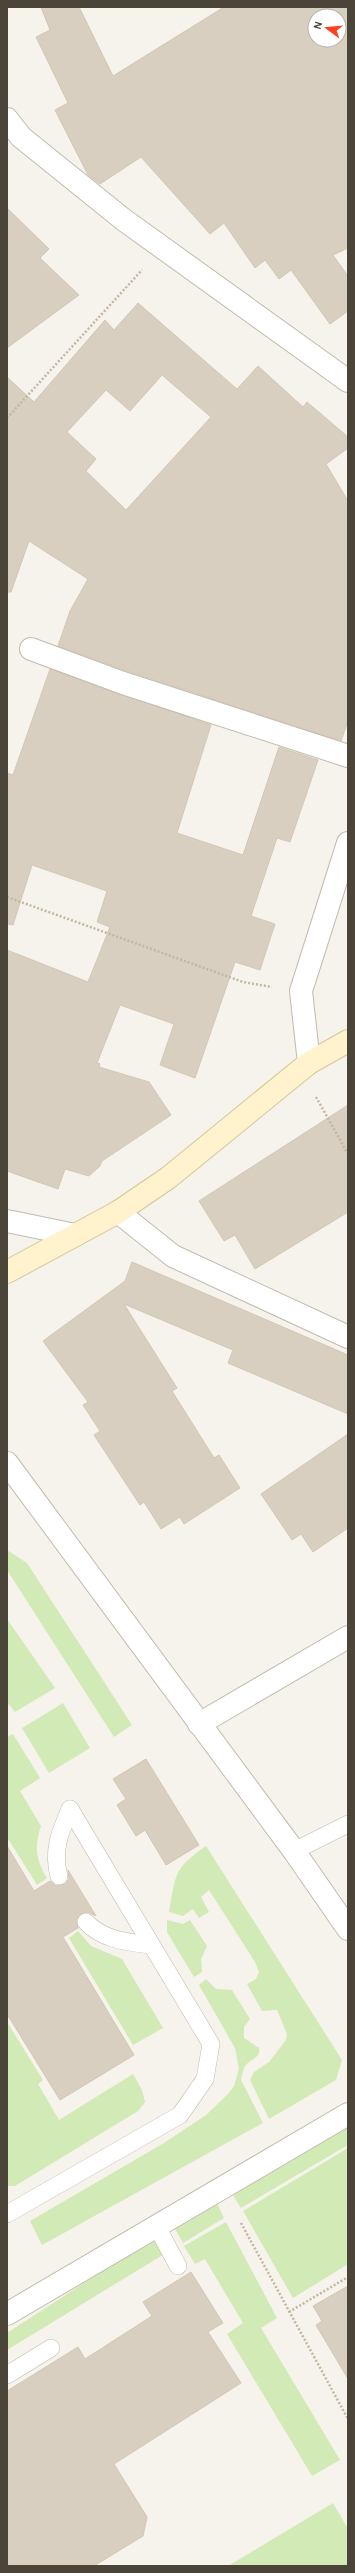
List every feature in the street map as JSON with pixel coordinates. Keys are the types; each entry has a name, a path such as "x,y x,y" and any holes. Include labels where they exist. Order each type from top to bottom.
{"street":[{"path":"7,119 20,137 163,248 348,381"},
{"path":"31,649 123,683 348,756"},
{"path":"305,1068 300,991 348,843"},
{"path":"7,1272 118,1212 168,1178 305,1068 348,1041"},
{"path":"118,1212 174,1256 348,1337"},
{"path":"7,1221 75,1235"},
{"path":"7,1463 294,1851 348,1929"},
{"path":"199,1724 348,1637"},
{"path":"8,2309 348,2114"}],"lane":[{"path":"7,2214 180,2115 205,2078 210,2044 70,1809 58,1837 55,1862 59,1876"},
{"path":"294,1851 348,1824"},
{"path":"86,1922 95,1932 120,1941 150,1945"},
{"path":"156,2225 178,2266"},
{"path":"7,2375 51,2348"}],"path":[{"path":"7,418 163,248"},
{"path":"7,897 243,982 300,991"},
{"path":"305,1068 324,1109 348,1154"},
{"path":"241,2223 348,2419"},
{"path":"290,2312 348,2277"}],"green space":[{"path":"7,1550 27,1563 132,1725 114,1737 7,1570"},
{"path":"7,1619 55,1688 15,1712 7,1702"},
{"path":"63,1703 90,1748 49,1773 22,1728"},
{"path":"13,1734 40,1778 20,1791 41,1826 37,1840 37,1853 40,1866 47,1878 37,1885 7,1837 7,1737"},
{"path":"206,1846 342,2060 336,2080 269,2119 250,2080 254,2072 269,2062 286,2040 287,2034 277,2010 262,2011 247,1984 256,1979 259,1972 255,1962 209,1890 201,1897 209,1912 199,1918 193,1909 183,1916 169,1912 175,1880 178,1873 187,1861"},
{"path":"167,1920 183,1924 190,1920 207,1946 201,1959 202,1972 194,1977 167,1932"},
{"path":"78,1931 91,1946 122,1959 163,2028 133,2045 69,1938"},
{"path":"206,1979 216,1989 232,1990 250,2019 244,2027 244,2038 259,2048 259,2054 245,2066 241,2080 263,2123 42,2245 30,2221 164,2143 206,2115 228,2094 234,2086 239,2069 235,2048 199,1985"},
{"path":"7,2022 43,2080 38,2084 59,2120 133,2074 142,2090 145,2102 138,2111 15,2186 7,2186"},
{"path":"348,2126 348,2145 241,2208 233,2195"},
{"path":"348,2148 348,2264 293,2298 243,2211"},
{"path":"217,2203 224,2218 183,2243 174,2227"},
{"path":"226,2222 277,2318 261,2328 340,2460 312,2476 227,2334 243,2323 205,2259 195,2264 184,2246"},
{"path":"155,2237 166,2253 7,2350 7,2333"},
{"path":"333,2503 348,2529 348,2566 228,2566"}],"building":[{"path":"41,7 79,7 113,76 224,7 348,7 348,248 333,255 348,276 348,311 330,324 291,270 279,279 265,260 255,268 224,223 210,234 141,157 100,184 88,175 55,110 68,103 36,37 50,30"},
{"path":"7,208 49,249 40,258 79,295 7,348"},
{"path":"138,303 237,389 258,366 303,407 307,402 348,437 348,448 326,464 348,501 348,721 341,741 127,671 58,646 70,611 88,579 29,541 11,592 7,592 7,377 34,402 105,320 114,330","holes":["162,375 211,417 126,510 86,471 96,459 67,432 106,390 130,411"]},
{"path":"50,669 211,725 177,833 243,855 279,747 318,760 290,842 277,838 251,916 275,924 260,970 235,962 195,1078 160,1065 174,1024 120,1005 97,1063 100,1064 99,1067 149,1082 171,1115 102,1161 100,1166 89,1176 65,1169 58,1189 7,1171 7,950 88,982 110,927 97,922 107,891 32,865 13,925 7,924 7,773 13,775"},
{"path":"348,1105 348,1212 255,1269 235,1235 224,1241 199,1201"},
{"path":"132,1262 348,1355 348,1414 228,1363 233,1350 124,1304 177,1388 172,1391 214,1458 219,1455 240,1488 184,1524 180,1517 161,1529 144,1502 140,1505 94,1435 100,1431 83,1405 88,1402 43,1341 125,1281"},
{"path":"348,1434 348,1528 313,1552 301,1534 292,1540 261,1494"},
{"path":"146,1759 199,1845 166,1865 145,1830 136,1836 117,1805 126,1799 113,1779"},
{"path":"7,1846 34,1891 50,1881 56,1886 65,1884 69,1879 68,1870 96,1916 88,1912 83,1913 76,1920 78,1928 63,1937 134,2055 60,2100 7,2014"},
{"path":"191,2272 223,2323 208,2332 241,2383 114,2464 147,2517 143,2536 94,2566 7,2566 7,2391 78,2347 85,2359 152,2316 143,2302"},
{"path":"348,2286 348,2379 316,2325 322,2321 313,2306"}]}
